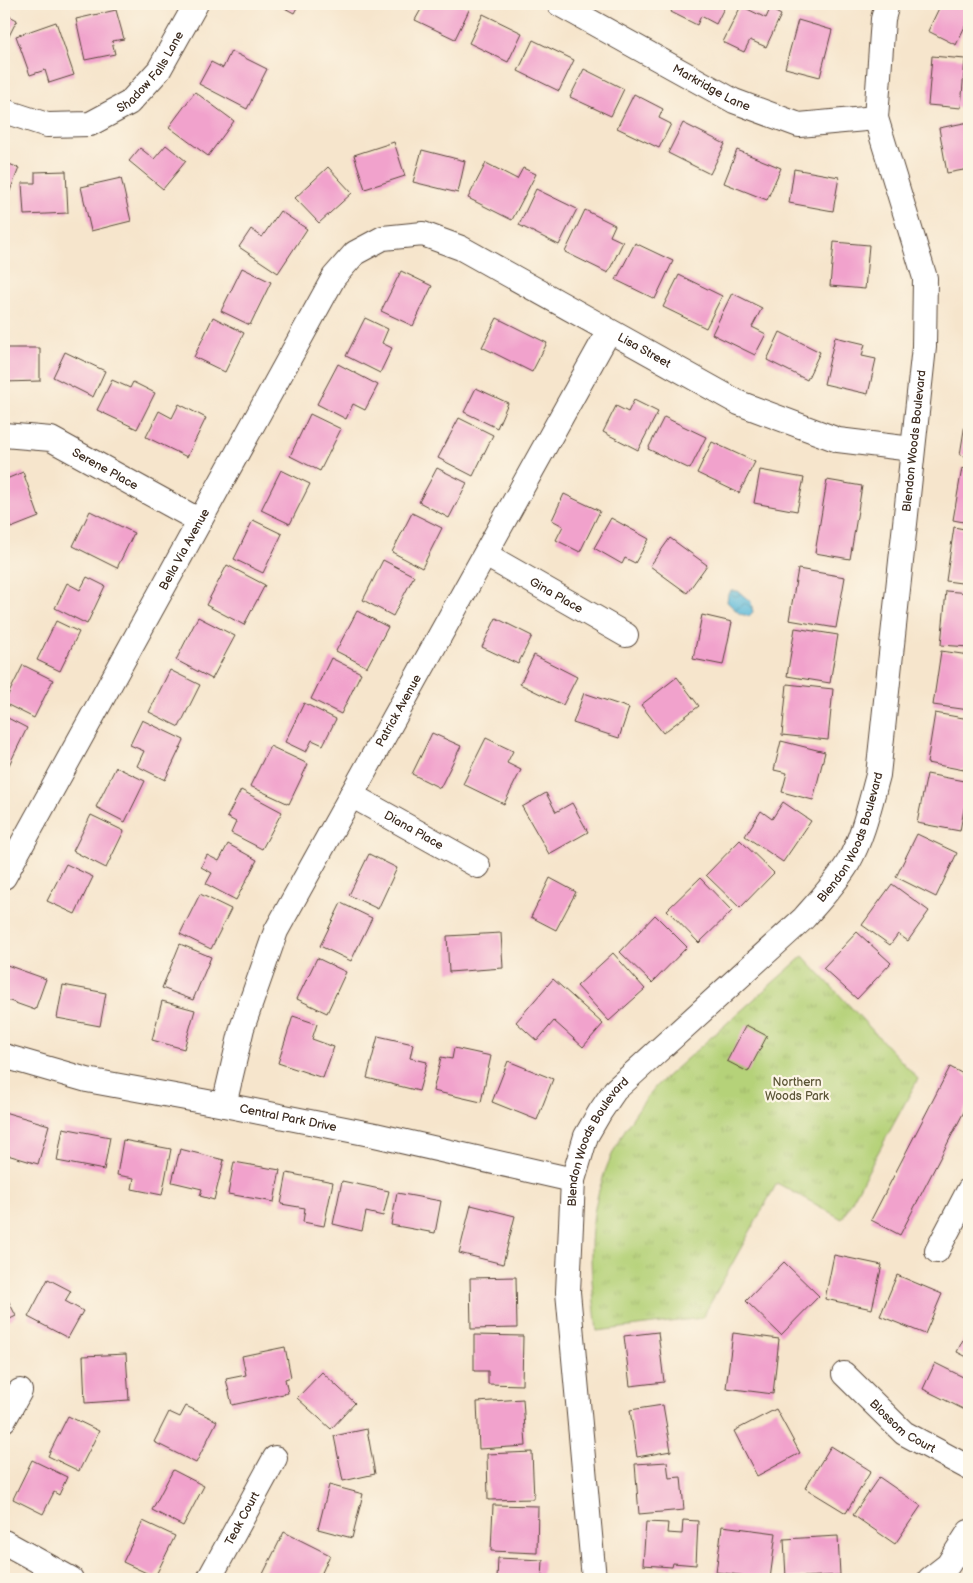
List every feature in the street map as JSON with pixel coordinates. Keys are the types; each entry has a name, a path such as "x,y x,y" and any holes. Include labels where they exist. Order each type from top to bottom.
{"street":[{"name":"Shadow Falls Lane","path":"4,111 47,125 90,124 130,103 159,70 196,4"},
{"name":"Markridge Lane","path":"559,4 734,101 799,125 876,118"},
{"name":"Blendon Woods Boulevard","path":"594,1579 568,1292 573,1180 586,1136 615,1090 804,918 826,893 848,863 863,825 878,775 924,347 925,278 876,118 883,19 887,4"},
{"name":"Lisa Street","path":"383,238 423,234 461,248 739,403 838,440 912,450"},
{"name":"Bella Via Avenue","path":"4,877 334,277 355,253 383,238"},
{"name":"Patrick Avenue","path":"224,1105 242,1028 276,932 609,331"},
{"name":"Serene Place","path":"4,435 51,439 200,521"},
{"name":"Gina Place","path":"486,555 626,635"},
{"name":"Diana Place","path":"351,795 478,866"},
{"name":"Central Park Drive","path":"4,1056 87,1080 224,1105 375,1136 573,1180"},
{"path":"937,1251 969,1190"},
{"name":"Blossom Court","path":"844,1374 904,1432 969,1468"},
{"path":"4,1420 20,1391"},
{"name":"Teak Court","path":"209,1579 275,1458"},
{"path":"930,1579 948,1565 969,1532"},
{"path":"4,1542 71,1579"}],"green space":[{"name":"Northern Woods Park","path":"803,956 918,1079 842,1219 777,1183 702,1318 597,1331 591,1251 592,1228 601,1183 618,1142 642,1104 657,1085"}],"water":[{"path":"731,591 738,591 751,602 753,612 749,616 740,614 727,602 728,594"}],"building":[{"path":"277,4 299,4 294,13"},
{"path":"424,4 460,4 470,8 455,39 415,20"},
{"path":"675,4 726,4 716,24 701,16 697,25 671,12"},
{"path":"941,4 969,4 969,18 956,45 928,31"},
{"path":"741,6 766,18 770,9 781,15 766,47 750,40 744,52 723,42"},
{"path":"116,10 124,39 112,41 115,54 85,60 76,19"},
{"path":"4,13 17,20 4,46"},
{"path":"483,14 522,33 508,62 469,43"},
{"path":"798,20 832,30 820,77 785,68"},
{"path":"56,22 74,75 49,83 45,70 30,75 16,36"},
{"path":"533,40 574,60 559,91 518,71"},
{"path":"231,51 267,69 247,109 199,84 211,62 223,68"},
{"path":"932,56 965,59 961,108 928,105"},
{"path":"584,69 624,89 611,116 570,97"},
{"path":"195,92 234,121 208,156 169,127"},
{"path":"634,94 663,109 659,118 671,124 659,148 617,128"},
{"path":"969,122 969,169 947,173 939,128"},
{"path":"683,123 725,144 710,174 668,153"},
{"path":"394,142 405,176 365,189 354,155"},
{"path":"166,145 186,161 163,189 129,161 140,148 154,159"},
{"path":"422,150 465,161 458,193 413,182"},
{"path":"737,150 781,168 767,200 724,183"},
{"path":"4,162 19,168 4,206"},
{"path":"486,163 517,179 523,168 536,174 512,220 468,198"},
{"path":"328,167 352,193 319,223 295,198"},
{"path":"794,169 839,177 833,211 789,203"},
{"path":"66,171 68,213 24,215 22,183 35,183 35,172"},
{"path":"121,178 131,221 91,231 81,187"},
{"path":"536,189 577,209 559,245 519,225"},
{"path":"585,210 615,225 610,236 623,242 608,273 565,252"},
{"path":"280,211 307,229 278,273 239,247 251,229 262,237"},
{"path":"834,242 869,245 865,289 830,286"},
{"path":"635,243 673,261 655,299 616,280"},
{"path":"242,268 271,282 250,325 221,311"},
{"path":"401,271 432,286 413,326 381,311"},
{"path":"679,275 722,296 706,328 663,307"},
{"path":"732,293 762,308 752,327 766,334 755,355 712,334"},
{"path":"213,317 244,333 225,372 194,357"},
{"path":"365,318 388,329 382,343 392,348 380,373 346,356"},
{"path":"497,318 547,343 532,372 482,347"},
{"path":"780,332 820,352 807,380 767,360"},
{"path":"835,337 865,344 862,356 876,359 868,394 824,384"},
{"path":"4,348 40,348 40,381 4,382"},
{"path":"65,352 105,371 93,397 53,377"},
{"path":"338,364 378,385 365,410 353,404 346,419 317,404"},
{"path":"112,380 130,388 133,382 155,393 137,429 97,410"},
{"path":"476,388 508,403 497,428 464,412"},
{"path":"634,400 658,412 638,450 603,432 616,406 628,412"},
{"path":"179,404 206,418 187,457 146,437 159,411 172,418"},
{"path":"969,405 969,457 960,455"},
{"path":"310,414 341,429 320,471 290,456"},
{"path":"664,417 706,437 690,469 648,449"},
{"path":"459,418 493,435 473,476 438,458"},
{"path":"712,442 755,462 739,493 697,473"},
{"path":"437,468 467,483 449,518 419,502"},
{"path":"962,468 969,470 969,523 953,520"},
{"path":"281,470 310,484 290,524 261,510"},
{"path":"760,470 804,478 797,511 754,503"},
{"path":"23,472 39,517 11,528 4,510 4,480"},
{"path":"827,480 862,486 850,559 815,553"},
{"path":"564,494 600,511 580,552 556,540 563,526 552,520"},
{"path":"90,511 134,533 117,568 73,546"},
{"path":"412,513 442,528 422,568 392,552"},
{"path":"611,518 649,539 635,563 625,558 622,564 594,548"},
{"path":"253,520 282,534 263,573 234,559"},
{"path":"954,527 969,530 969,584 946,581"},
{"path":"670,538 707,565 687,593 650,566"},
{"path":"383,560 414,576 393,616 363,600"},
{"path":"227,565 265,585 244,625 206,605"},
{"path":"798,569 845,577 836,628 789,620"},
{"path":"87,577 105,586 87,624 55,608 67,583 80,590"},
{"path":"946,591 969,593 969,647 941,645"},
{"path":"357,611 388,627 367,667 336,651"},
{"path":"702,615 732,622 723,665 693,659"},
{"path":"198,617 235,636 212,679 176,660"},
{"path":"496,618 532,636 518,664 482,647"},
{"path":"56,621 79,632 60,671 37,660"},
{"path":"795,628 838,635 830,683 787,676"},
{"path":"941,651 969,655 969,710 933,705"},
{"path":"534,655 577,677 563,705 520,684"},
{"path":"331,658 361,673 341,714 311,699"},
{"path":"23,665 53,680 34,718 4,703"},
{"path":"170,670 200,685 179,727 149,712"},
{"path":"677,677 699,706 663,733 641,705"},
{"path":"787,684 833,689 828,740 782,735"},
{"path":"584,693 629,708 619,738 573,723"},
{"path":"304,703 336,719 323,745 312,740 306,752 285,742"},
{"path":"935,713 969,719 969,739 964,770 927,763"},
{"path":"4,716 27,728 9,765 4,762"},
{"path":"142,720 184,740 165,780 137,766 144,751 130,745"},
{"path":"432,733 461,746 440,788 412,774"},
{"path":"486,738 513,751 507,763 521,770 504,804 463,784"},
{"path":"781,741 825,752 813,800 782,792 787,773 774,770"},
{"path":"270,746 308,764 289,804 250,786"},
{"path":"116,767 145,781 125,822 96,807"},
{"path":"927,774 969,782 960,831 917,823"},
{"path":"241,790 282,812 262,849 231,833 236,822 227,817"},
{"path":"546,793 556,812 572,803 588,832 549,854 522,807"},
{"path":"783,802 811,821 783,862 745,836 761,811 772,819"},
{"path":"91,815 124,831 106,868 73,851"},
{"path":"917,834 957,853 936,897 896,877"},
{"path":"740,840 774,873 740,908 706,875"},
{"path":"228,844 257,860 236,900 206,884 212,873 201,867 207,855 219,861"},
{"path":"369,854 397,868 378,909 349,895"},
{"path":"66,864 93,877 75,914 47,901"},
{"path":"550,878 576,892 556,930 531,917"},
{"path":"700,878 732,911 699,943 667,910"},
{"path":"892,884 929,911 908,941 898,934 890,945 862,925"},
{"path":"200,894 231,909 211,949 180,934"},
{"path":"341,903 372,918 351,961 320,946"},
{"path":"655,915 687,947 652,983 620,952"},
{"path":"857,932 891,963 857,999 823,968"},
{"path":"501,933 503,968 449,972 447,936"},
{"path":"180,944 211,957 193,1000 162,988"},
{"path":"613,953 645,989 609,1021 577,986"},
{"path":"317,958 346,972 327,1013 297,999"},
{"path":"4,964 46,979 35,1010 4,999"},
{"path":"553,979 603,1024 583,1047 554,1021 537,1041 516,1022"},
{"path":"63,985 106,993 100,1026 57,1018"},
{"path":"162,1001 195,1010 184,1049 152,1040"},
{"path":"293,1016 317,1024 312,1039 334,1047 323,1078 278,1063"},
{"path":"746,1025 767,1036 748,1072 727,1061"},
{"path":"378,1036 413,1044 410,1058 427,1062 419,1091 367,1078"},
{"path":"454,1048 491,1056 481,1102 433,1091 441,1057 452,1059"},
{"path":"508,1061 553,1079 537,1120 492,1102"},
{"path":"950,1067 969,1077 969,1102 900,1235 871,1220"},
{"path":"4,1112 49,1125 38,1164 4,1154"},
{"path":"63,1128 110,1137 104,1170 57,1161"},
{"path":"123,1140 171,1149 162,1195 132,1189 134,1178 117,1175"},
{"path":"180,1149 224,1160 214,1200 200,1196 202,1189 172,1182"},
{"path":"234,1162 280,1170 274,1202 228,1194"},
{"path":"287,1173 333,1182 324,1226 303,1222 305,1208 281,1204"},
{"path":"342,1181 389,1191 383,1216 366,1212 362,1231 333,1224"},
{"path":"397,1193 441,1201 435,1233 391,1225"},
{"path":"471,1205 515,1216 503,1264 459,1253"},
{"path":"834,1255 882,1265 872,1309 825,1299"},
{"path":"784,1262 819,1296 781,1335 746,1301"},
{"path":"897,1275 942,1294 925,1334 880,1316"},
{"path":"516,1277 517,1328 471,1329 470,1278"},
{"path":"48,1279 71,1291 65,1301 83,1311 68,1338 28,1317"},
{"path":"4,1292 16,1316 4,1322"},
{"path":"969,1327 969,1358 957,1352"},
{"path":"658,1332 664,1382 630,1386 624,1336"},
{"path":"733,1333 779,1339 773,1394 726,1388"},
{"path":"474,1335 523,1336 522,1385 488,1384 488,1371 474,1371"},
{"path":"285,1347 291,1377 285,1379 288,1393 232,1405 226,1379 246,1375 242,1356"},
{"path":"126,1354 129,1400 85,1403 83,1356"},
{"path":"935,1363 969,1380 969,1412 923,1389"},
{"path":"322,1372 355,1403 331,1429 297,1398"},
{"path":"523,1399 526,1446 479,1449 477,1402"},
{"path":"663,1405 671,1451 637,1457 630,1410"},
{"path":"186,1406 217,1421 196,1463 154,1442 169,1412 180,1417"},
{"path":"776,1409 800,1453 757,1476 734,1431"},
{"path":"68,1416 99,1431 79,1471 48,1456"},
{"path":"367,1429 375,1474 343,1481 334,1436"},
{"path":"831,1446 871,1471 846,1513 805,1488"},
{"path":"532,1452 534,1499 488,1500 487,1454"},
{"path":"32,1460 67,1477 59,1495 54,1492 43,1514 13,1499"},
{"path":"667,1462 669,1478 681,1477 684,1510 639,1514 635,1464"},
{"path":"173,1470 204,1486 183,1526 152,1510"},
{"path":"879,1477 921,1506 895,1544 853,1515"},
{"path":"329,1485 363,1494 352,1538 318,1529"},
{"path":"493,1505 538,1506 537,1553 491,1551"},
{"path":"683,1520 698,1521 696,1565 673,1563 672,1567 643,1565 646,1522 668,1523 667,1533 682,1534"},
{"path":"143,1521 175,1536 155,1577 123,1562"},
{"path":"722,1526 776,1533 770,1579 716,1572"},
{"path":"284,1532 330,1555 319,1579 268,1579 262,1576"},
{"path":"838,1536 840,1575 786,1578 784,1539"},
{"path":"498,1558 543,1560 542,1579 497,1579"}]}
